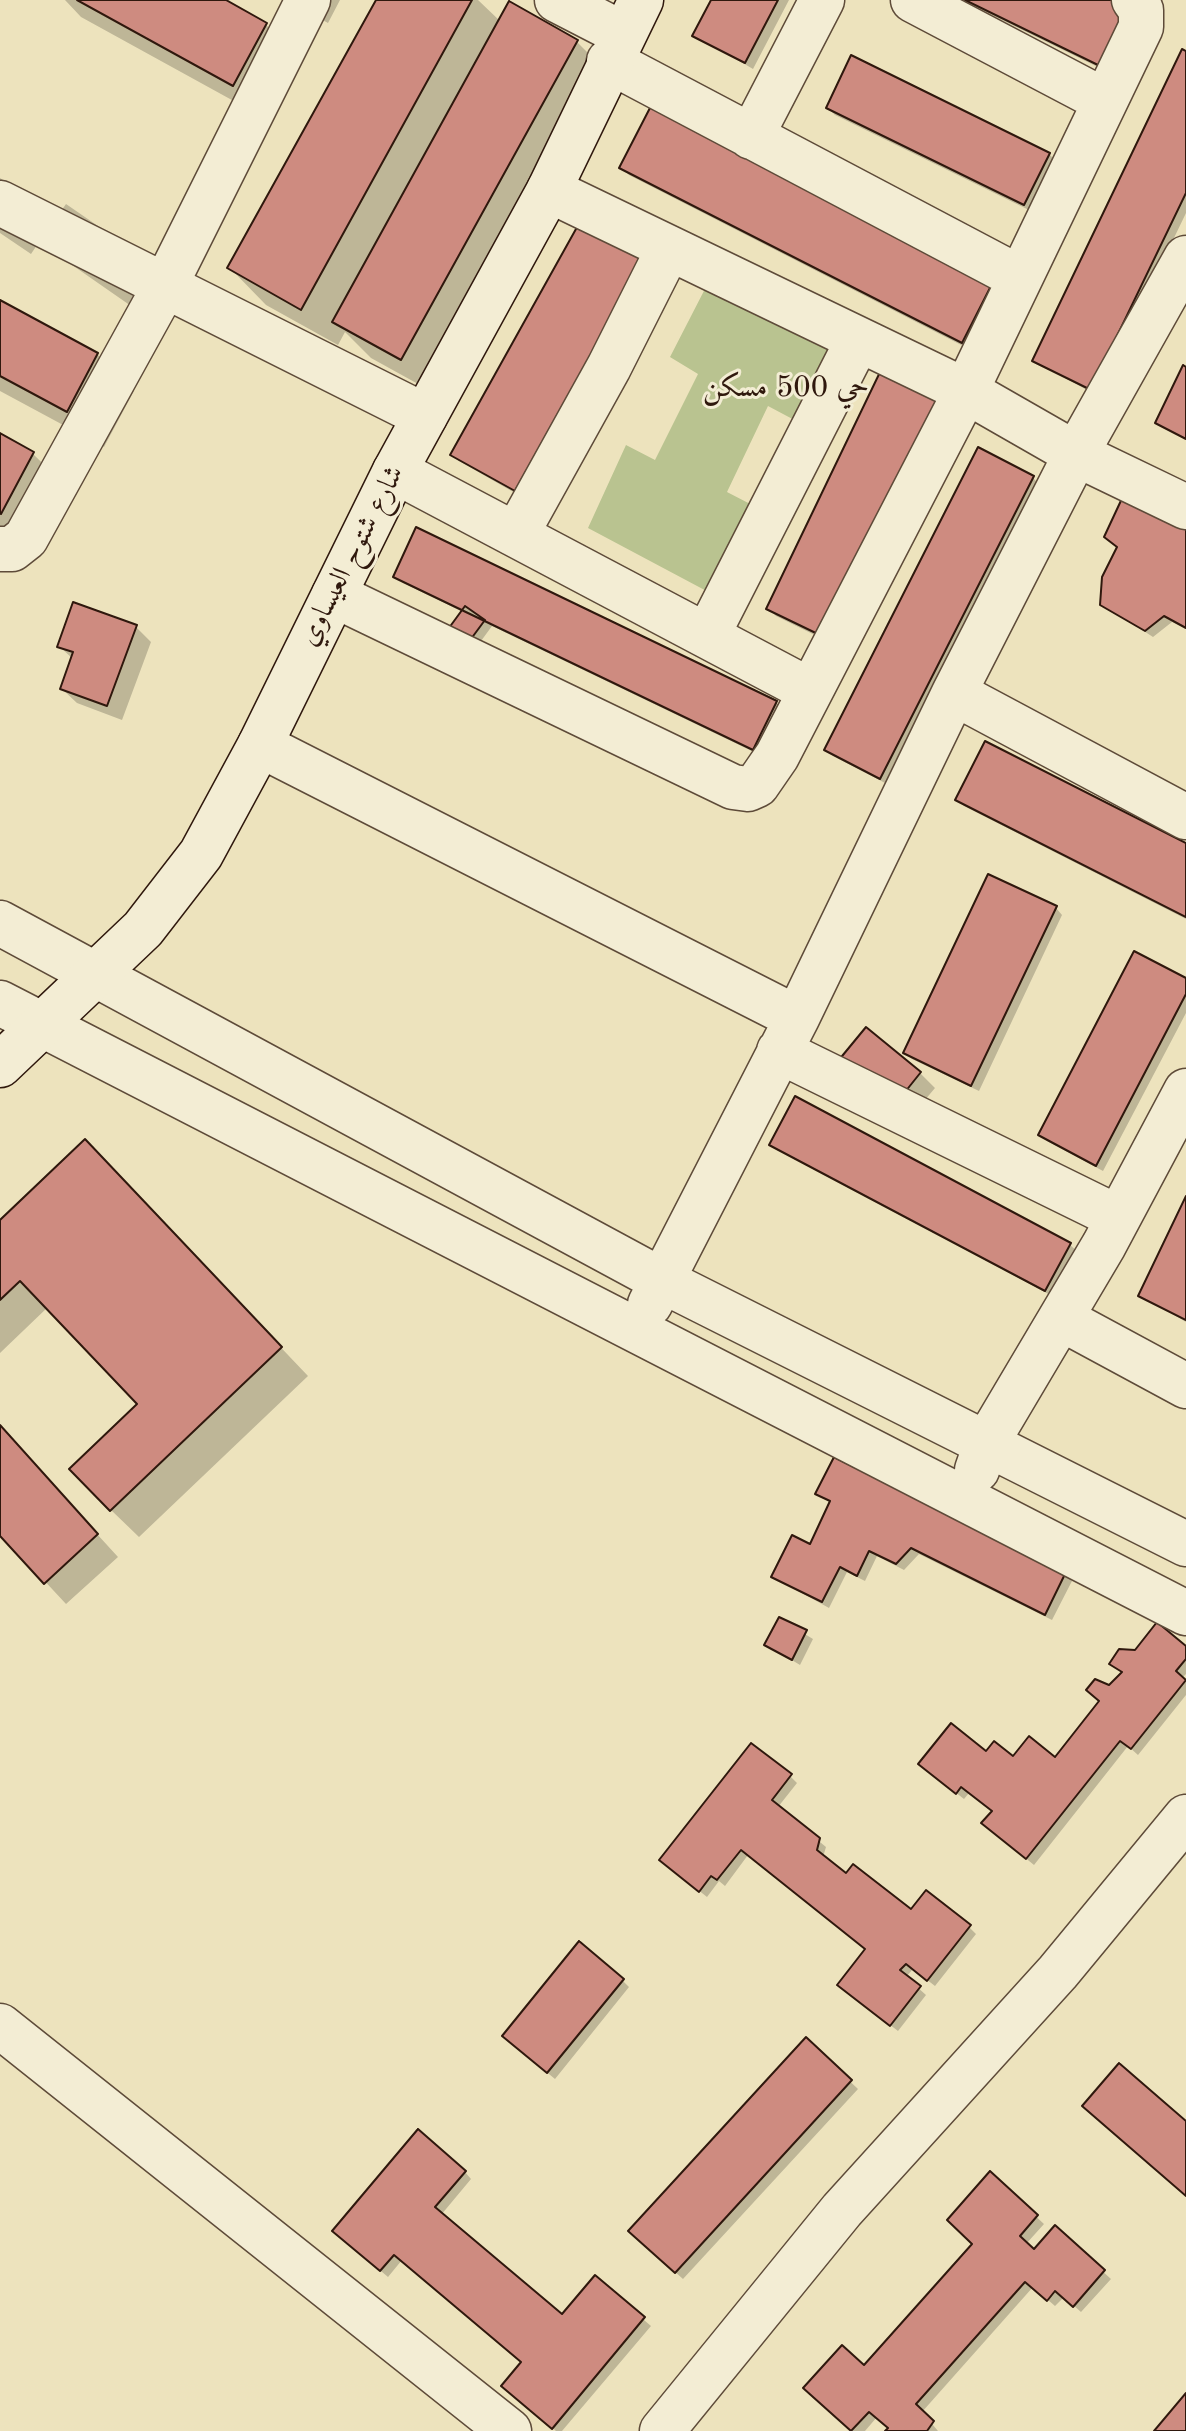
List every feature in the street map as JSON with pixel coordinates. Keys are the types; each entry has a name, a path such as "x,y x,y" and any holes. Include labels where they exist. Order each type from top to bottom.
{"street":[{"path":"0,549 12,549 26,538 165,286 308,0"},
{"path":"557,0 624,32 751,137 1018,277"},
{"path":"751,137 822,0"},
{"path":"913,0 1105,101"},
{"path":"334,595 733,787 748,789 767,774 966,391 1018,277 1141,27 1141,10 1134,0"},
{"name":"شارع شتوح العيساوي","path":"0,1065 143,929 201,854 260,745 395,471 549,190 624,32"},
{"path":"549,190 857,342 966,391 1076,454 1186,507"},
{"path":"0,203 425,416"},
{"path":"517,533 609,367 669,248"},
{"path":"637,1332 1076,454 1181,279"},
{"path":"708,634 857,342"},
{"path":"395,471 809,690"},
{"path":"954,693 1186,817"},
{"path":"260,745 1117,1217"},
{"path":"0,923 93,976 661,1280 1186,1544"},
{"path":"0,1003 1186,1613"},
{"path":"965,1502 986,1444 1062,1319 1186,1091"},
{"path":"1062,1319 1183,1376"},
{"path":"662,2431 842,2210 1058,1972 1186,1817"},
{"path":"0,2026 509,2431"}],"green space":[{"path":"707,285 838,351 800,423 768,406 727,492 756,507 714,595 588,528 626,445 655,460 698,374 670,357"}],"building":[{"path":"77,0 226,0 267,23 233,86"},
{"path":"376,0 472,0 301,310 227,268"},
{"path":"711,0 778,0 745,63 692,36"},
{"path":"965,0 1112,0 1128,8 1100,66"},
{"path":"509,1 578,40 401,360 332,322"},
{"path":"1182,49 1186,51 1186,193 1091,390 1032,361"},
{"path":"851,55 1050,153 1024,205 826,108"},
{"path":"652,104 994,280 962,343 619,168"},
{"path":"581,220 646,256 515,491 450,455"},
{"path":"0,300 98,353 67,412 0,376"},
{"path":"1183,365 1186,367 1186,439 1155,423"},
{"path":"882,368 940,395 824,637 766,609"},
{"path":"0,433 34,452 1,514 0,513"},
{"path":"978,447 1034,476 880,779 824,750"},
{"path":"1125,492 1186,523 1186,628 1164,616 1145,631 1100,605 1102,577 1117,547 1104,537"},
{"path":"416,527 777,701 753,750 393,577"},
{"path":"73,602 137,625 107,706 60,689 73,652 57,647"},
{"path":"465,606 485,620 465,647 446,632"},
{"path":"985,741 1186,843 1186,917 955,800"},
{"path":"988,874 1057,906 971,1086 903,1053"},
{"path":"1134,951 1186,978 1186,994 1096,1166 1038,1135"},
{"path":"866,1027 921,1072 889,1112 838,1061"},
{"path":"795,1096 1071,1243 1045,1291 769,1145"},
{"path":"85,1139 282,1347 110,1511 69,1469 137,1404 20,1281 0,1300 0,1220"},
{"path":"1186,1196 1186,1320 1138,1296"},
{"path":"0,1425 98,1534 44,1584 0,1536"},
{"path":"834,1457 1066,1572 1045,1615 911,1548 896,1564 869,1551 857,1576 840,1567 822,1602 771,1577 792,1535 810,1544 830,1501 815,1494"},
{"path":"779,1617 807,1630 792,1660 764,1645"},
{"path":"1157,1622 1186,1646 1186,1659 1176,1671 1186,1680 1131,1749 1120,1741 1026,1859 981,1823 992,1811 961,1787 956,1794 918,1764 951,1723 986,1751 994,1741 1013,1756 1029,1736 1055,1757 1099,1701 1086,1690 1095,1679 1109,1685 1122,1672 1109,1664 1119,1649 1135,1650"},
{"path":"751,1743 792,1774 772,1800 820,1838 817,1850 846,1873 853,1864 911,1909 926,1890 971,1925 927,1981 906,1964 900,1970 921,1986 890,2026 837,1985 865,1949 741,1850 717,1880 711,1876 699,1892 659,1860"},
{"path":"579,1941 624,1979 547,2073 502,2036"},
{"path":"806,2037 852,2080 675,2273 628,2231"},
{"path":"1119,2063 1186,2121 1186,2196 1082,2106"},
{"path":"418,2129 466,2171 435,2207 562,2314 595,2275 645,2317 552,2429 501,2386 521,2362 394,2255 380,2271 332,2231"},
{"path":"990,2171 1038,2215 1020,2236 1034,2249 1055,2225 1105,2270 1073,2307 1055,2291 1047,2301 1025,2282 916,2404 934,2421 927,2431 885,2431 888,2428 869,2412 851,2431 803,2388 842,2345 864,2365 972,2244 947,2220"},
{"path":"1186,2393 1186,2431 1154,2431"}],"district":[{"name":"حي 500 مسكن","path":"786,388"}]}
